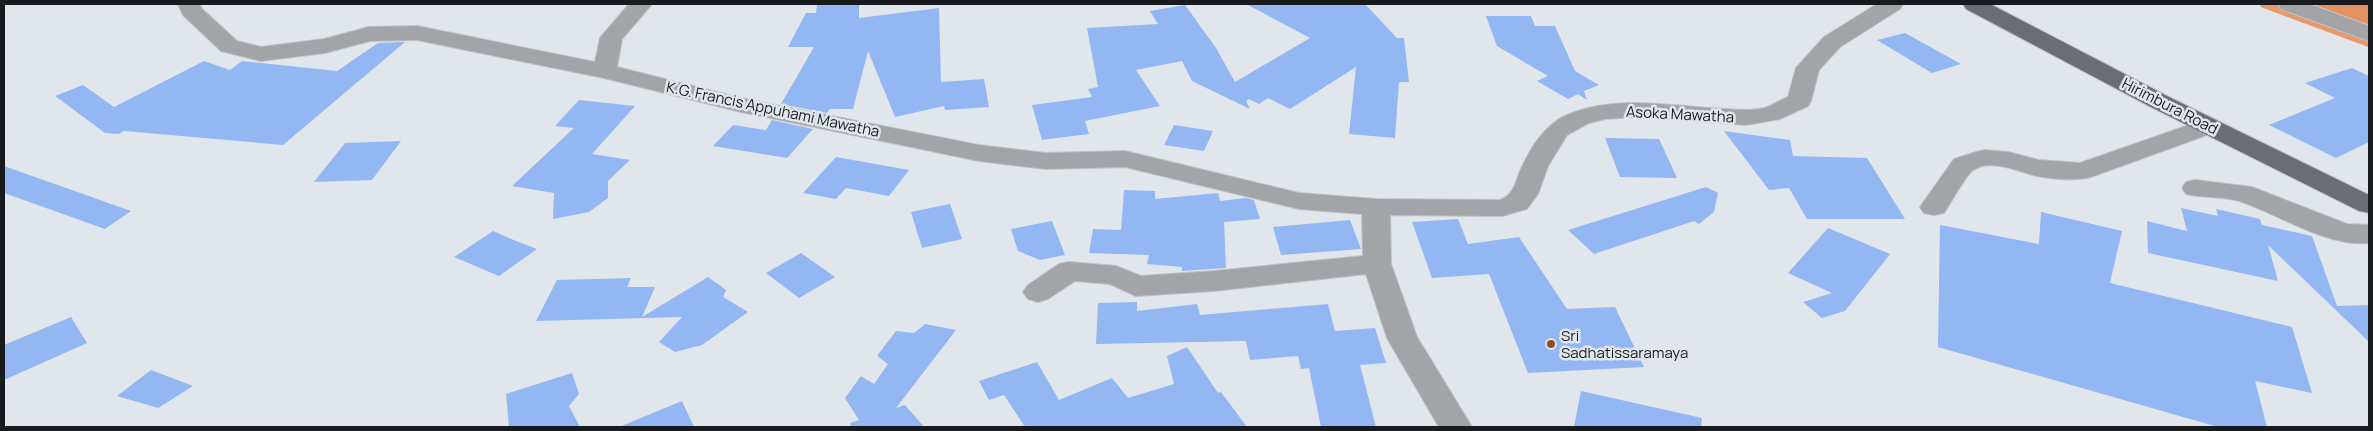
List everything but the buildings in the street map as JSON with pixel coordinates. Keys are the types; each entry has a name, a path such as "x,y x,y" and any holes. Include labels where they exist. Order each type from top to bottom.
{"main road":[{"name":"Hirimbura Road","path":"1974,4 2209,126 2369,205"}],"street":[{"name":"K.G. Francis Appuhami Mawatha","path":"189,4 192,10 229,46 261,54 325,46 369,34 417,33 605,71 741,105 979,153 1046,160 1125,159 1299,201 1376,207"},
{"path":"605,71 611,38 641,4"},
{"name":"Asoka Mawatha","path":"1376,207 1502,208 1517,203 1525,194 1535,166 1558,130 1580,118 1605,112 1636,110 1746,118 1771,114 1799,101 1808,68 1832,42 1892,4"},
{"path":"2289,4 2369,34"},
{"path":"1934,207 1963,165 1985,158 2008,160 2038,168 2082,171 2209,126"},
{"path":"2195,188 2242,193 2342,232 2357,235 2369,234"},
{"path":"1376,207 1377,264 1402,338 1456,427"},
{"path":"1038,292 1069,271 1116,275 1136,286 1214,281 1377,264"}],"shaded area":[{"path":"2312,4 2369,4 2369,25"}],"waterway":[{"path":"2264,4 2369,43"}],"place":[{"name":"Sri Sadhatissaramaya","path":"1551,344"}]}
